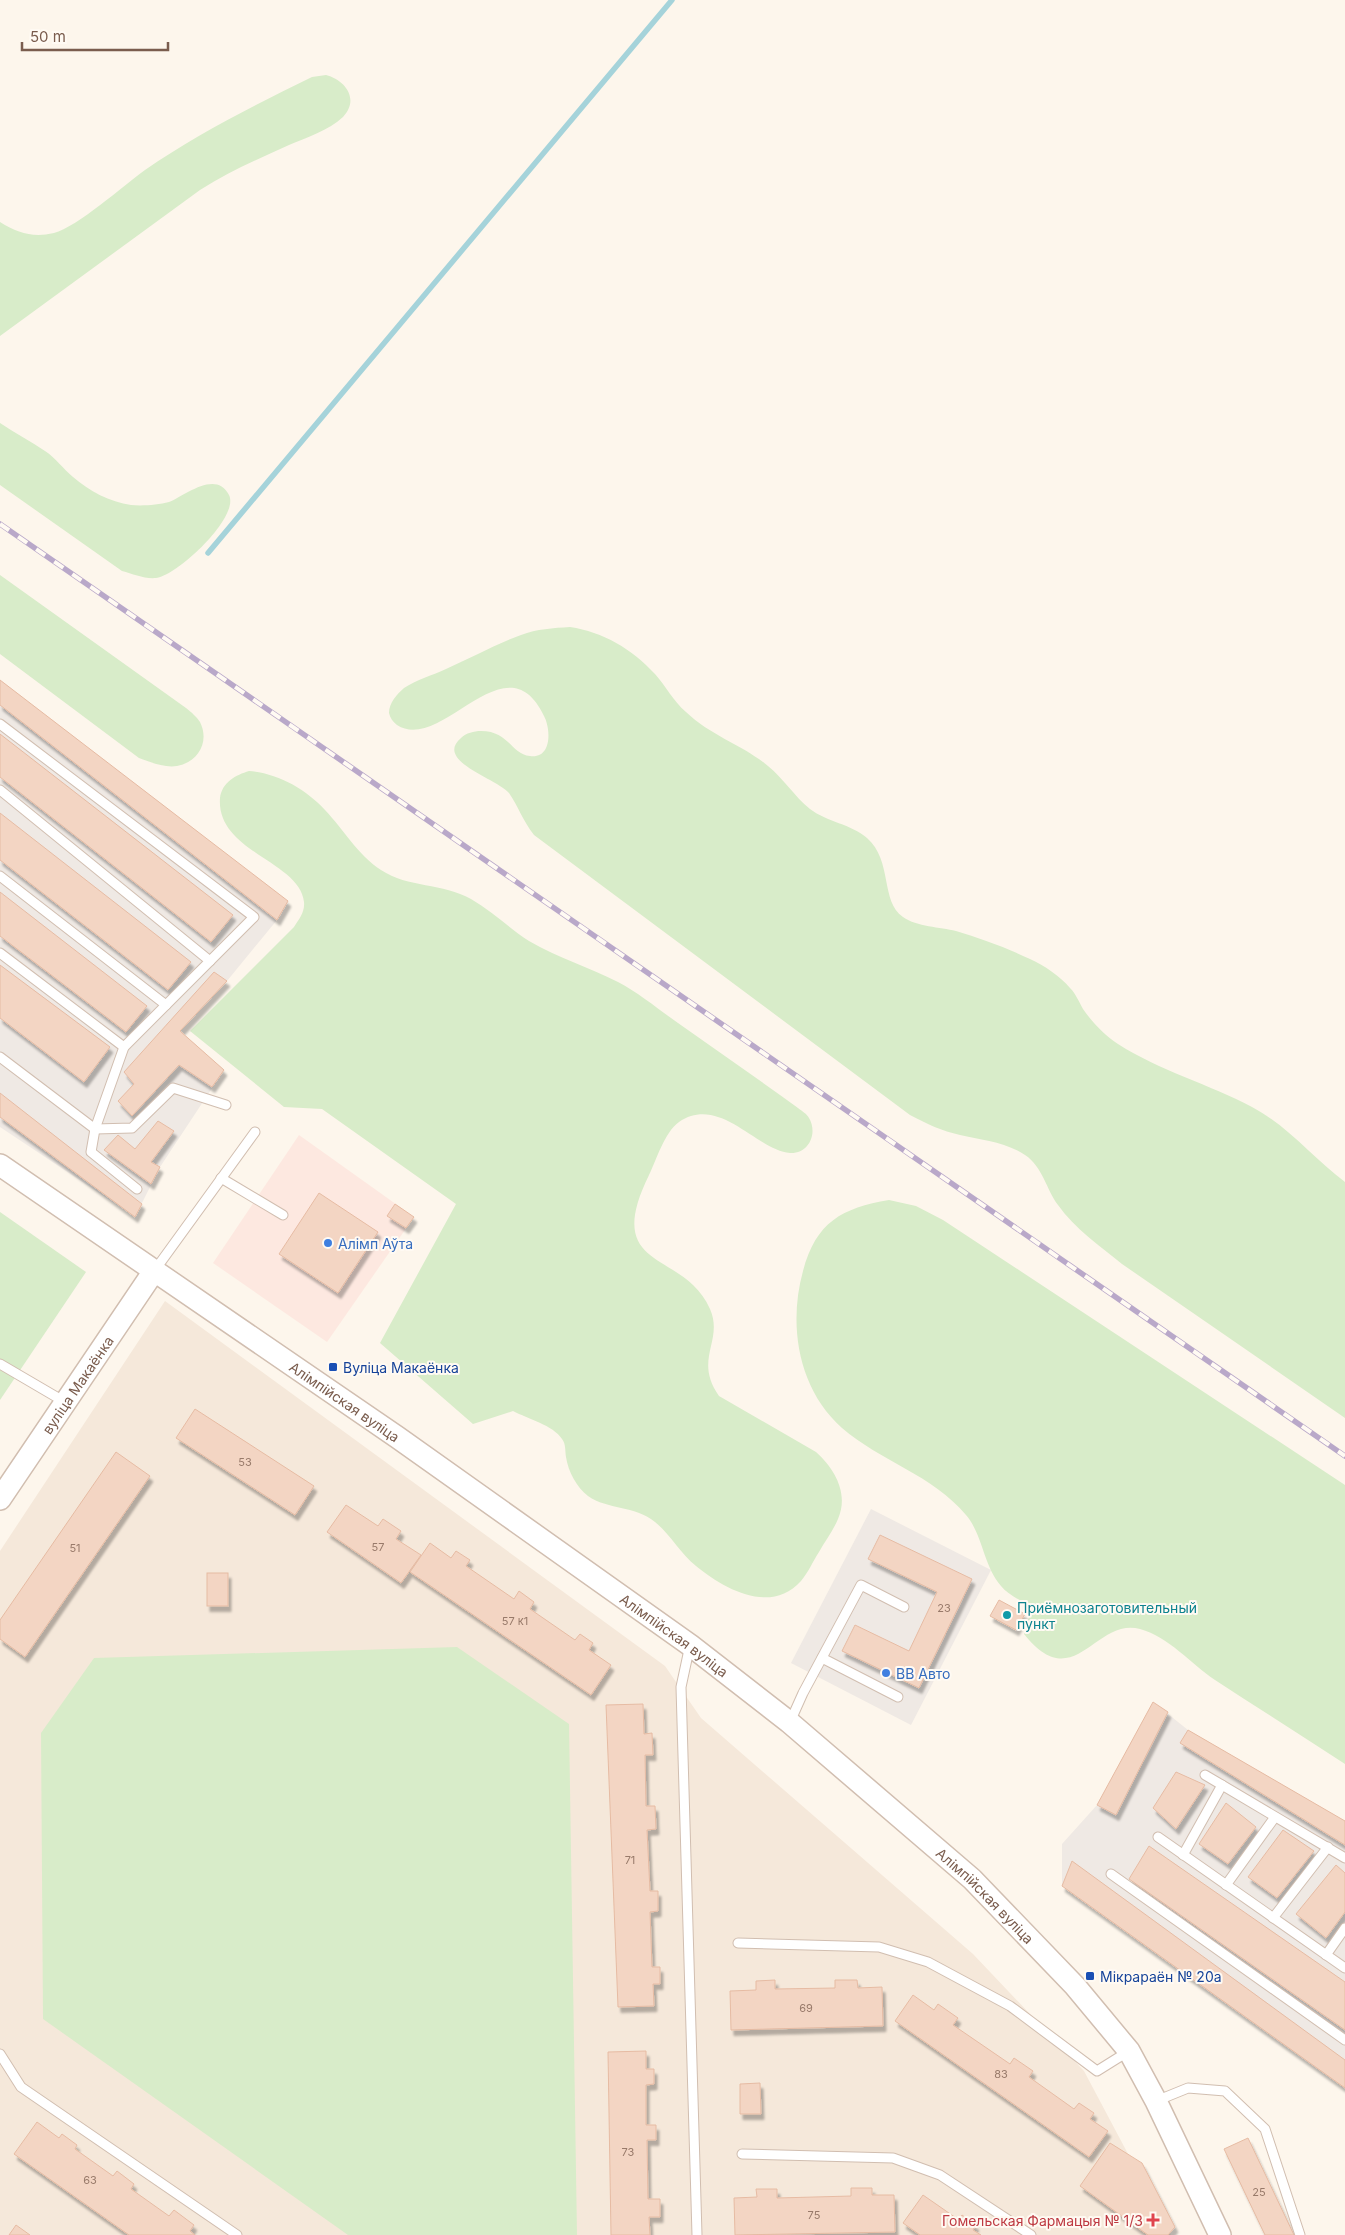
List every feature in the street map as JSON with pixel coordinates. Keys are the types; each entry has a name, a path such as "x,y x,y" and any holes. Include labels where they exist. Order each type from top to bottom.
{"street":[{"name":"Алімпійская вуліца","path":"0,1165 397,1437 690,1645 790,1722 972,1879 1075,1986 1129,2051 1156,2101 1220,2235"},
{"name":"вуліца Макаёнка","path":"0,1499 154,1271"}],"lane":[{"path":"0,724 254,917 124,1047 94,1129 91,1152 137,1189"},
{"path":"0,790 210,961"},
{"path":"0,876 166,1005"},
{"path":"0,953 124,1047"},
{"path":"0,1057 94,1129 132,1128 173,1088 226,1105"},
{"path":"154,1271 255,1132"},
{"path":"221,1178 283,1215"},
{"path":"0,1364 66,1402"},
{"path":"790,1722 861,1585 904,1607"},
{"path":"690,1645 681,1687 697,2235"},
{"path":"822,1658 898,1697"},
{"path":"1205,1775 1345,1858"},
{"path":"1183,1855 1222,1785"},
{"path":"1226,1885 1275,1816"},
{"path":"1158,1837 1345,1968"},
{"path":"1274,1918 1328,1847"},
{"path":"1111,1874 1345,2040"},
{"path":"1326,1955 1345,1928"},
{"path":"738,1943 879,1947 928,1962 1010,2006 1097,2071 1129,2051"},
{"path":"0,2054 21,2087 236,2235"},
{"path":"1156,2101 1188,2088 1224,2091 1265,2129 1300,2235"},
{"path":"742,2154 893,2158 940,2175 1031,2235"}],"shaded area":[{"path":"0,680 288,901 277,920 227,981 180,1031 224,1070 160,1167 135,1217 0,1127"},
{"path":"299,1135 414,1217 327,1342 213,1263"},
{"path":"165,1301 665,1666 701,1718 973,1954 1084,2071 1171,2235 0,2235 0,1551"},
{"path":"871,1509 991,1570 911,1725 791,1663"},
{"path":"1153,1702 1188,1730 1345,1821 1345,2089 1062,1886 1062,1844 1097,1805"}],"green space":[{"path":"326,75 339,81 348,91 350,97 348,110 337,122 243,166 200,190 0,336 0,222 19,232 32,235 54,233 64,229 87,215 145,170 185,144 248,109 312,77"},
{"path":"0,423 49,454 69,474 86,487 108,499 123,504 155,505 169,502 200,486 216,484 229,495 230,505 225,517 204,544 191,557 166,575 147,578 122,571 0,485"},
{"path":"0,575 194,715 200,722 204,737 203,744 196,756 177,766 157,764 139,758 0,654"},
{"path":"570,627 605,637 627,649 655,674 681,708 706,728 768,766 810,809 854,829 867,838 875,847 880,858 891,901 903,917 915,923 956,931 984,940 1041,965 1057,975 1066,984 1074,993 1090,1019 1113,1041 1134,1054 1252,1107 1277,1123 1345,1182 1345,1418 1122,1264 1097,1244 1065,1214 1054,1199 1036,1166 1025,1155 1002,1144 941,1129 910,1115 534,835 509,793 461,762 455,754 455,746 461,738 473,732 481,731 490,732 504,738 524,754 537,756 542,753 548,742 548,728 544,716 529,695 511,688 493,691 434,725 415,730 397,725 391,718 389,709 394,699 404,688 414,682 521,635 551,628"},
{"path":"249,771 260,772 290,783 309,795 325,810 372,864 391,876 449,890 471,899 529,941 626,986 803,1111 808,1117 812,1124 810,1142 802,1150 790,1153 777,1150 738,1126 709,1115 694,1115 679,1122 665,1139 649,1175 637,1206 635,1229 640,1245 698,1290 710,1309 714,1331 708,1361 709,1371 712,1383 719,1396 816,1452 829,1466 838,1483 842,1500 838,1519 806,1574 789,1591 776,1596 762,1597 748,1595 720,1583 690,1561 655,1522 630,1510 604,1504 584,1493 571,1473 567,1462 565,1445 553,1430 513,1411 473,1424 380,1343 456,1204 322,1109 284,1107 190,1031 294,927 304,909 304,902 299,888 289,876 244,844 231,831 222,816 221,792 230,780"},
{"path":"889,1200 916,1206 943,1220 1345,1485 1345,1764 1215,1680 1170,1644 1151,1633 1140,1629 1124,1628 1071,1657 1057,1658 1041,1651 1024,1634 1032,1607 1007,1592 995,1578 972,1523 966,1515 938,1489 857,1440 827,1412 815,1395 800,1355 797,1313 803,1271 815,1240 833,1220 845,1213 872,1203"},
{"path":"0,1212 86,1272 0,1400"},
{"path":"457,1647 569,1724 577,2235 348,2235 43,2019 41,1733 94,1658"}],"building":[{"path":"0,680 288,901 277,920 0,705"},
{"path":"0,734 233,915 211,942 0,777"},
{"path":"0,813 191,962 168,990 0,860"},
{"path":"0,892 147,1006 126,1032 0,936"},
{"path":"0,965 110,1047 84,1082 0,1018"},
{"path":"214,972 227,981 180,1031 224,1070 212,1087 179,1065 132,1116 118,1101 134,1084 124,1072"},
{"path":"0,1093 142,1204 135,1217 0,1117"},
{"path":"158,1121 174,1131 151,1162 160,1167 151,1184 104,1150 118,1135 135,1149"},
{"name":"Алімп Аўта","path":"319,1193 378,1232 338,1293 279,1254"},
{"path":"395,1204 414,1217 406,1228 387,1216"},
{"path":"195,1409 314,1486 295,1515 176,1438"},
{"path":"116,1452 150,1476 25,1657 0,1639 0,1620"},
{"path":"346,1505 378,1526 383,1519 401,1531 396,1539 421,1555 401,1583 327,1532"},
{"path":"880,1535 972,1579 919,1688 842,1651 855,1625 909,1651 937,1592 868,1559"},
{"path":"430,1543 451,1558 456,1551 470,1560 466,1566 514,1599 519,1591 534,1602 530,1609 575,1640 580,1634 593,1643 589,1650 611,1665 591,1695 410,1572"},
{"path":"207,1573 228,1573 228,1606 207,1606"},
{"name":"Приёмнозаготовительный пункт","path":"999,1600 1025,1614 1016,1630 990,1616"},
{"path":"1153,1702 1168,1712 1116,1815 1097,1805"},
{"path":"643,1704 644,1734 652,1733 653,1755 645,1755 646,1806 655,1806 656,1829 647,1830 650,1891 658,1891 658,1911 650,1912 652,1967 660,1967 660,1984 653,1984 654,2006 618,2007 606,1705"},
{"path":"1188,1730 1345,1821 1345,1845 1180,1743"},
{"path":"1176,1772 1205,1785 1176,1829 1153,1808"},
{"path":"1226,1803 1256,1827 1228,1864 1199,1844"},
{"path":"1283,1830 1314,1851 1277,1898 1248,1877"},
{"path":"1149,1846 1345,1982 1345,2030 1129,1879"},
{"path":"1072,1861 1345,2060 1345,2088 1062,1886"},
{"path":"1336,1865 1345,1873 1345,1912 1326,1938 1296,1914"},
{"path":"775,1980 775,1989 835,1988 835,1980 857,1980 858,1988 882,1987 883,2026 731,2030 730,1991 756,1990 756,1981"},
{"path":"913,1995 934,2010 938,2004 958,2018 953,2025 1010,2064 1014,2058 1033,2071 1029,2077 1074,2109 1079,2103 1094,2113 1090,2119 1108,2131 1089,2157 895,2021"},
{"path":"646,2051 646,2069 654,2069 654,2084 646,2085 646,2125 656,2125 656,2140 647,2140 648,2199 660,2199 660,2217 649,2217 650,2235 611,2235 608,2052"},
{"path":"760,2083 761,2114 740,2114 740,2084"},
{"path":"37,2122 59,2138 62,2134 77,2145 75,2149 113,2176 117,2171 134,2184 131,2189 169,2216 174,2210 194,2225 190,2231 195,2235 129,2235 14,2154"},
{"path":"1248,2138 1294,2235 1265,2235 1224,2149"},
{"path":"1110,2143 1142,2163 1175,2227 1168,2235 1148,2235 1080,2186"},
{"path":"851,2188 872,2188 872,2195 894,2195 895,2232 735,2235 734,2198 757,2197 756,2189 777,2189 777,2198 851,2196"},
{"path":"923,2195 959,2220 962,2215 976,2225 973,2230 981,2235 920,2235 903,2223"},
{"path":"16,2225 30,2235 9,2235"}],"waterway":[{"path":"208,553 672,0"}],"railway":[{"path":"0,524 1345,1456"}],"place":[{"name":"Алімп Аўта","path":"328,1243"},
{"name":"Вуліца Макаёнка","path":"333,1367"},
{"name":"Приёмнозаготовительный пункт","path":"1007,1615"},
{"name":"ВВ Авто","path":"886,1673"},
{"name":"Мікрараён № 20а","path":"1090,1976"},
{"name":"Гомельская Фармацыя № 1/3","path":"1153,2220"}]}
